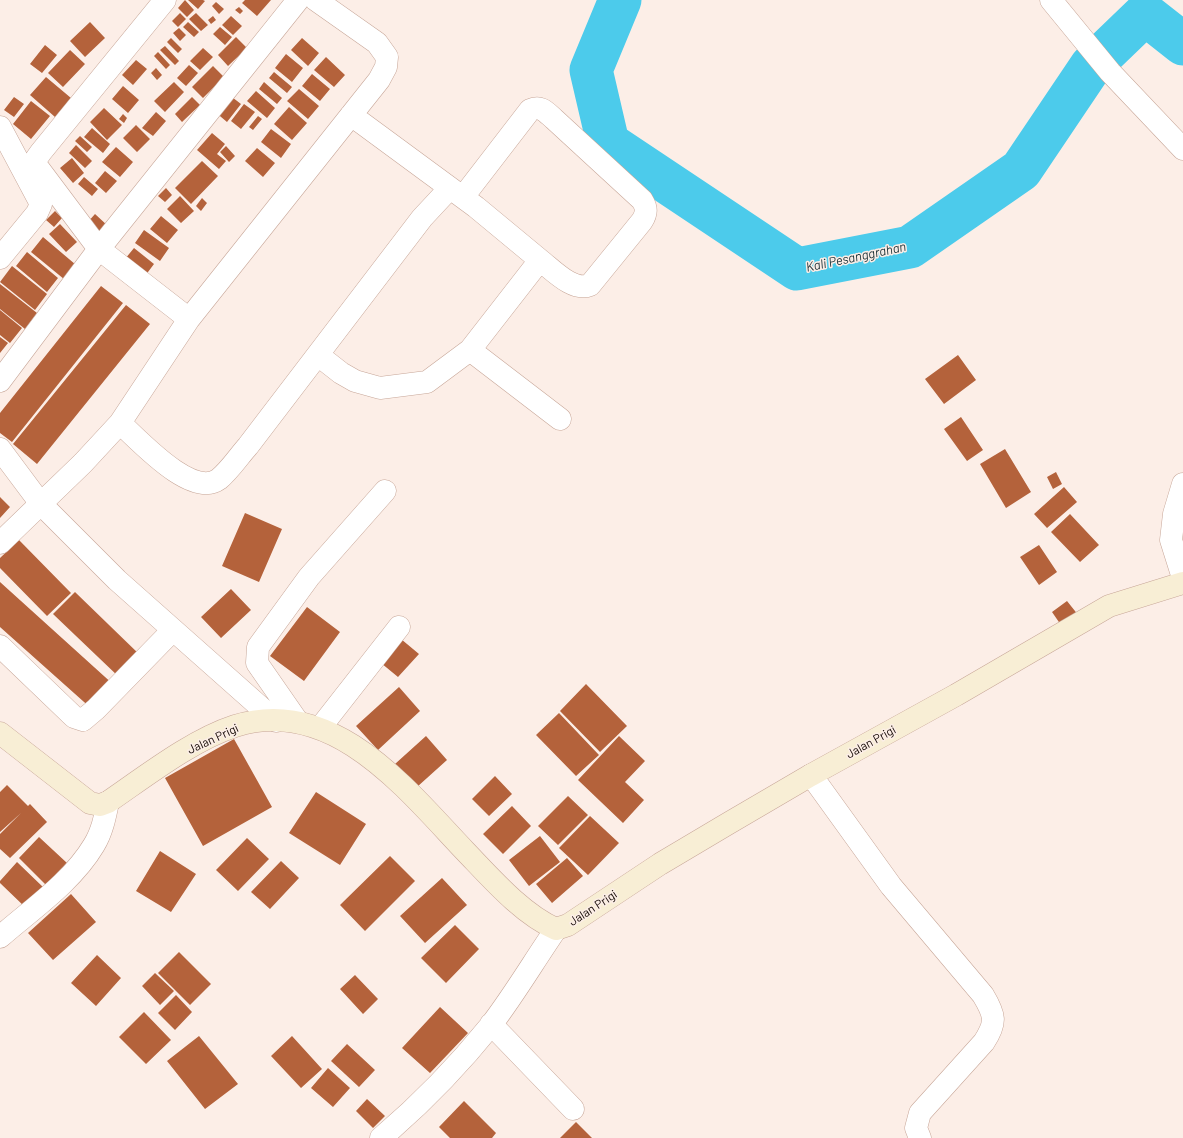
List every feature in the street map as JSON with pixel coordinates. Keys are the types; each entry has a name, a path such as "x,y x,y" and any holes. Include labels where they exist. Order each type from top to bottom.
{"street":[{"path":"165,0 36,159 36,165 99,249 189,319"},
{"path":"0,381 99,249 298,0"},
{"path":"0,543 41,504 120,423 189,319 379,80 386,67 387,57 376,43 316,0"},
{"path":"1051,0 1110,72 1183,149"},
{"path":"120,423 170,467 190,481 206,484 219,479 248,446 422,218 456,193 530,110 536,107 541,108 554,119 642,200 646,206 646,214 590,285 580,286 565,279 456,193 351,115"},
{"path":"0,127 40,204 38,213 0,258"},
{"path":"318,355 341,373 355,381 380,388 427,382 470,350 540,260"},
{"path":"470,350 560,419"},
{"path":"0,449 41,504 117,580 276,721"},
{"path":"1183,484 1174,514 1171,540 1183,578"},
{"path":"298,722 257,663 258,647 309,577 385,491"},
{"name":"Jalan Prigi","path":"108,802 158,768 202,741 235,726 260,721 276,721 298,722 320,728 353,744 383,769 439,822 492,879 540,922 556,929 568,925 660,864 811,775 956,695 1109,606 1183,583"},
{"path":"320,728 399,627"},
{"path":"0,646 74,717 82,720 96,709 173,630"},
{"path":"0,733 90,803 100,805 108,802"},
{"path":"811,775 891,886 983,995 990,1007 994,1020 991,1032 984,1042 920,1113 916,1128 920,1138"},
{"path":"0,937 56,889 80,863 94,845 102,826 108,802"},
{"path":"381,1138 425,1099 454,1068 491,1024 556,929"},
{"path":"491,1024 573,1109"}],"building":[{"path":"185,0 194,10 187,17 178,8"},
{"path":"188,0 203,0 205,1 198,9"},
{"path":"245,0 271,0 257,16 242,3"},
{"path":"216,2 224,9 219,14 212,6"},
{"path":"239,7 243,11 240,14 235,10"},
{"path":"180,13 186,19 178,27 172,21"},
{"path":"196,13 208,25 201,31 189,19"},
{"path":"213,16 216,20 211,24 208,20"},
{"path":"231,16 242,26 233,35 222,25"},
{"path":"90,22 105,38 85,57 70,41"},
{"path":"188,22 199,32 194,37 183,27"},
{"path":"220,27 232,37 225,45 213,34"},
{"path":"179,28 186,35 180,41 173,33"},
{"path":"236,37 247,48 228,66 218,55"},
{"path":"171,38 182,49 178,53 167,42"},
{"path":"302,38 319,53 308,66 291,50"},
{"path":"45,45 57,55 42,73 30,64"},
{"path":"165,46 179,61 175,65 160,50"},
{"path":"203,48 213,57 200,70 190,61"},
{"path":"70,50 85,64 63,87 48,73"},
{"path":"158,52 170,65 166,69 154,56"},
{"path":"286,54 303,68 292,82 275,68"},
{"path":"326,57 345,75 334,87 314,70"},
{"path":"136,60 147,69 133,85 122,75"},
{"path":"189,65 198,73 186,86 177,78"},
{"path":"213,66 224,77 203,98 192,87"},
{"path":"156,68 162,75 157,80 151,73"},
{"path":"274,72 292,87 287,93 269,78"},
{"path":"312,74 330,89 320,101 302,86"},
{"path":"46,77 71,98 55,117 30,95"},
{"path":"174,82 184,92 165,112 154,101"},
{"path":"264,82 282,98 277,104 259,89"},
{"path":"123,86 139,100 128,113 112,99"},
{"path":"299,89 319,106 308,119 287,101"},
{"path":"256,91 275,108 267,118 247,101"},
{"path":"228,94 241,104 227,122 214,111"},
{"path":"14,97 24,104 14,117 4,110"},
{"path":"192,97 200,105 182,122 175,114"},
{"path":"31,101 50,116 31,139 13,124"},
{"path":"244,104 255,112 241,129 231,121"},
{"path":"289,107 307,123 292,140 274,124"},
{"path":"104,108 122,125 107,140 90,122"},
{"path":"156,112 166,121 153,136 142,128"},
{"path":"123,114 127,118 124,123 119,119"},
{"path":"258,116 262,119 253,130 249,127"},
{"path":"136,125 150,139 137,152 123,138"},
{"path":"92,128 110,144 103,153 84,137"},
{"path":"271,129 291,144 281,158 261,142"},
{"path":"212,133 225,144 217,154 226,161 219,169 197,150"},
{"path":"80,136 92,147 87,152 75,141"},
{"path":"76,145 92,161 85,168 69,153"},
{"path":"226,146 235,156 229,162 220,152"},
{"path":"116,147 133,162 120,177 102,162"},
{"path":"257,148 275,163 263,177 245,161"},
{"path":"72,158 84,173 73,183 60,168"},
{"path":"202,161 218,176 191,204 175,188"},
{"path":"105,171 117,181 106,193 95,183"},
{"path":"84,177 98,189 92,196 78,184"},
{"path":"166,188 172,195 165,202 158,196"},
{"path":"180,196 194,211 181,223 167,209"},
{"path":"202,198 207,203 201,211 196,206"},
{"path":"55,211 62,218 54,227 46,220"},
{"path":"95,214 108,226 100,235 87,223"},
{"path":"161,216 178,230 167,243 150,229"},
{"path":"60,224 77,242 66,252 49,234"},
{"path":"144,230 169,248 160,261 135,243"},
{"path":"43,237 82,270 70,284 31,252"},
{"path":"134,248 154,264 145,276 125,259"},
{"path":"27,252 58,278 47,292 16,266"},
{"path":"12,266 47,294 35,310 0,282"},
{"path":"0,284 37,313 25,329 0,309"},
{"path":"101,286 123,303 12,442 0,433 0,413"},
{"path":"126,305 150,324 37,464 13,444"},
{"path":"0,310 22,328 10,343 0,335"},
{"path":"0,337 8,343 0,353"},
{"path":"958,355 976,380 944,404 925,379"},
{"path":"961,417 983,450 967,461 944,429"},
{"path":"1005,449 1031,492 1006,508 980,464"},
{"path":"1056,472 1062,484 1053,489 1047,477"},
{"path":"1064,487 1077,502 1047,528 1034,514"},
{"path":"0,497 10,507 0,518"},
{"path":"245,513 282,529 259,582 222,566"},
{"path":"1070,514 1099,545 1080,562 1051,532"},
{"path":"19,540 71,593 47,616 0,568 0,558"},
{"path":"1039,545 1057,572 1039,585 1020,557"},
{"path":"0,582 115,686 93,710 0,627"},
{"path":"231,589 251,610 221,638 201,617"},
{"path":"75,592 141,656 120,678 53,614"},
{"path":"1067,601 1079,616 1063,628 1052,612"},
{"path":"307,607 340,632 304,681 270,656"},
{"path":"401,639 419,654 398,677 381,663"},
{"path":"586,684 627,726 600,752 560,711"},
{"path":"399,687 420,711 378,750 356,726"},
{"path":"559,713 599,755 576,776 536,735"},
{"path":"426,736 447,760 417,787 395,764"},
{"path":"619,736 645,761 625,782 644,800 623,823 578,780"},
{"path":"234,739 272,807 203,846 165,778"},
{"path":"495,776 512,794 489,816 472,799"},
{"path":"7,785 28,806 30,804 47,822 10,858 0,849 0,834 21,813 0,832 0,792"},
{"path":"316,792 366,824 340,865 289,833"},
{"path":"568,796 588,815 558,845 538,826"},
{"path":"512,806 531,826 503,854 483,834"},
{"path":"590,816 619,843 588,875 559,848"},
{"path":"540,836 560,862 529,886 509,860"},
{"path":"39,837 67,863 46,885 19,858"},
{"path":"247,838 269,859 238,891 216,870"},
{"path":"160,851 196,874 171,912 136,891"},
{"path":"390,856 415,881 365,931 340,905"},
{"path":"567,858 583,876 552,903 536,884"},
{"path":"281,861 299,878 270,909 251,892"},
{"path":"17,862 44,888 26,908 0,883 0,881"},
{"path":"442,878 467,905 425,943 400,916"},
{"path":"71,894 96,922 53,960 28,933"},
{"path":"455,925 479,949 446,983 421,958"},
{"path":"179,952 211,984 190,1005 158,973"},
{"path":"97,955 121,978 96,1006 71,983"},
{"path":"155,973 174,991 160,1005 142,986"},
{"path":"355,975 378,999 363,1014 340,989"},
{"path":"176,995 192,1012 175,1030 158,1013"},
{"path":"440,1007 468,1033 430,1073 402,1048"},
{"path":"144,1012 171,1040 146,1064 119,1037"},
{"path":"199,1036 238,1084 205,1109 167,1061"},
{"path":"292,1036 322,1069 301,1088 271,1056"},
{"path":"347,1044 375,1070 359,1087 331,1061"},
{"path":"328,1068 350,1088 333,1107 311,1088"},
{"path":"367,1099 385,1116 373,1128 356,1111"},
{"path":"464,1101 496,1133 492,1138 450,1138 439,1127"},
{"path":"576,1122 592,1138 560,1138"}],"waterway":[{"name":"Kali Pesanggrahan","path":"620,0 591,70 608,143 797,269 910,247 1021,170 1091,66 1145,14 1183,44"}]}
